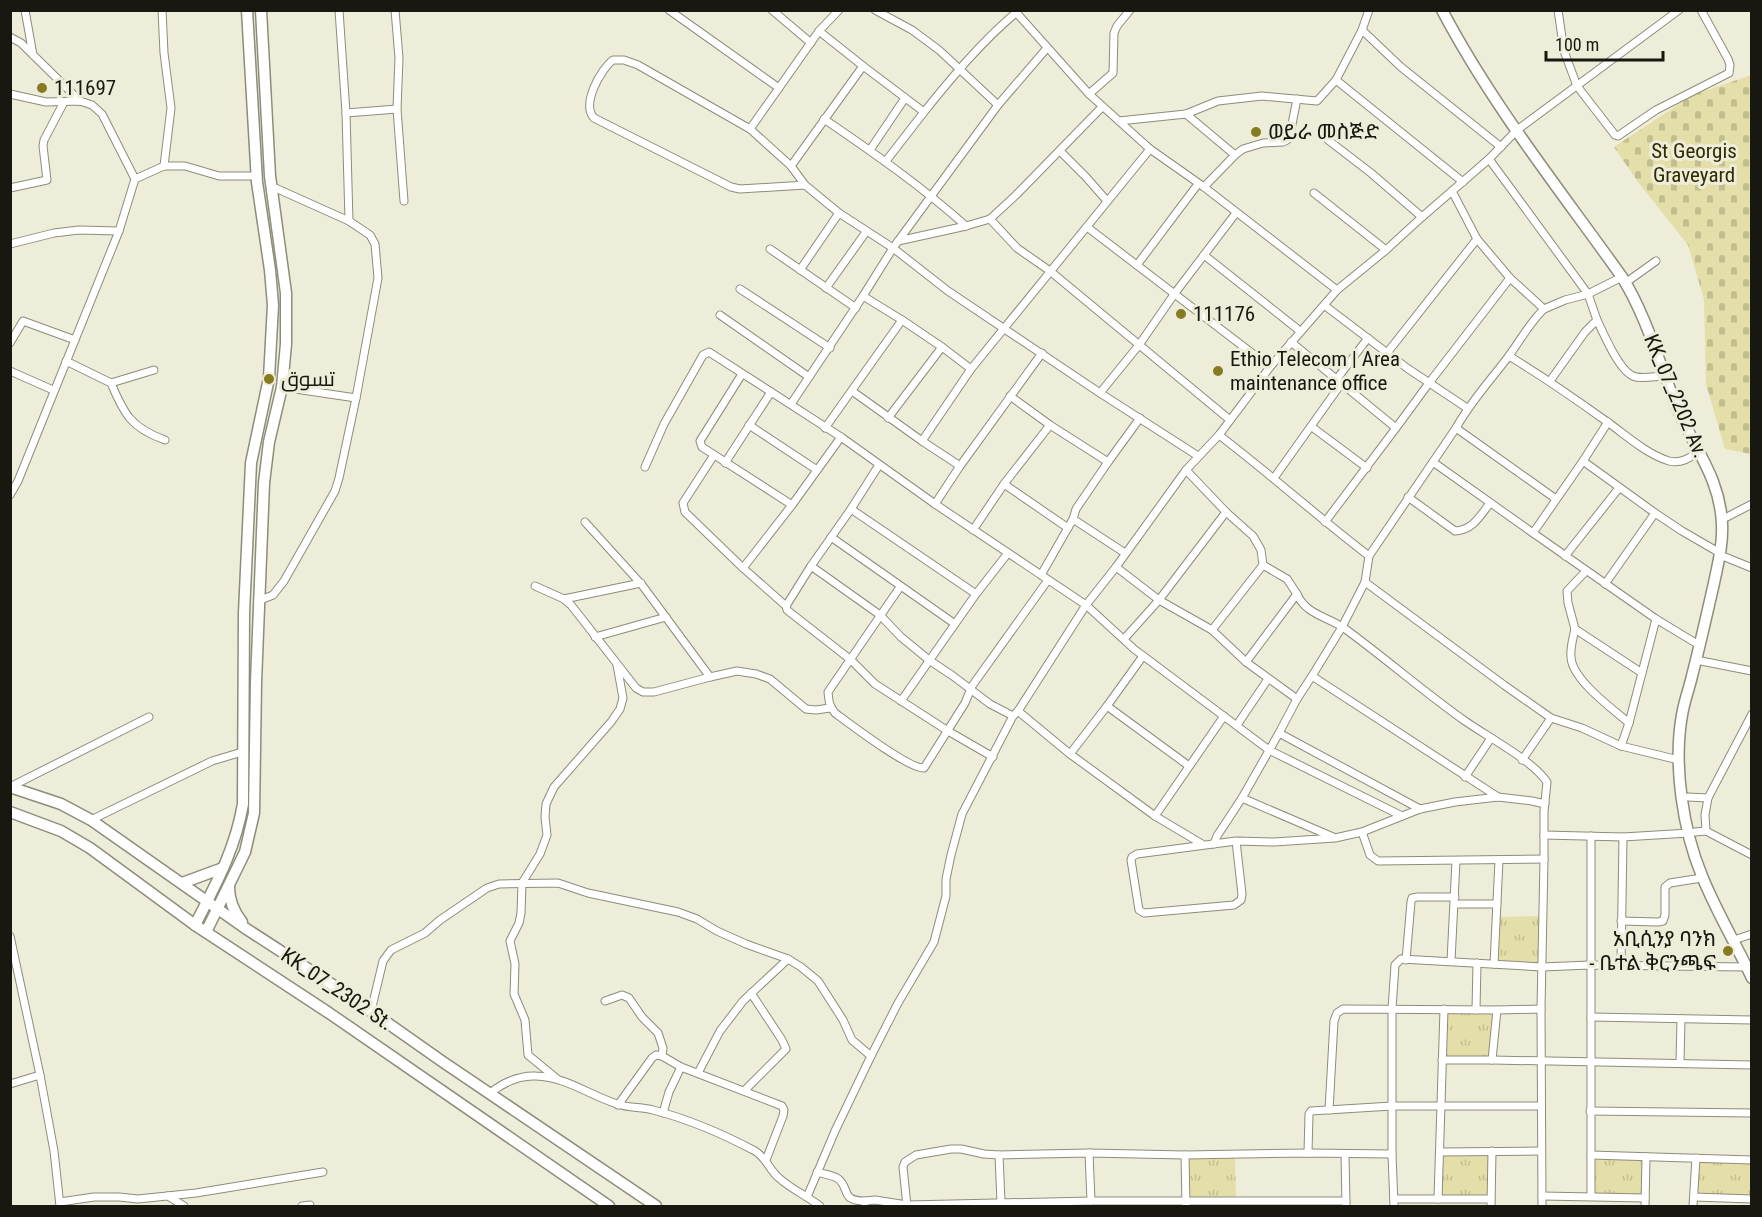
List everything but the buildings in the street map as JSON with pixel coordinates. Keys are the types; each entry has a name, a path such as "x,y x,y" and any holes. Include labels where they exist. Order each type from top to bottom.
{"main road":[{"path":"195,925 229,857 239,827 243,804 244,613 251,463 269,378 273,337 270,270 256,176 247,10"},
{"path":"206,932 245,852 254,819 258,601 265,472 269,442 282,387 286,344 286,293 271,186 261,10"},
{"path":"1442,10 1454,33 1519,129 1638,299 1685,417 1718,484 1727,517 1722,555 1684,747 1688,797 1701,859 1752,978"},
{"path":"1449,10 1462,36 1519,129"},
{"name":"KK_07_2202 Av.","path":"1625,279 1635,297 1678,409 1713,481 1720,501 1722,555 1682,715 1678,746 1685,814 1697,832"},
{"path":"242,734 255,736"},
{"name":"KK_07_2302 St.","path":"10,787 60,804 91,820 250,932 342,991 656,1206"},
{"name":"KK_07_2302 St.","path":"10,812 61,831 107,860 195,925 287,985 609,1206"},
{"path":"1697,832 1694,856 1702,878 1749,967"},
{"path":"182,883 223,868"},
{"path":"230,884 232,907 250,932"}],"street":[{"path":"25,10 33,55"},
{"path":"162,10 164,53 171,108 164,166"},
{"path":"339,10 346,113 349,221"},
{"path":"395,10 399,58 397,109 404,201"},
{"path":"669,10 779,88"},
{"path":"772,10 811,43"},
{"path":"750,129 819,31 839,10"},
{"path":"875,10 912,30 939,50 998,105"},
{"path":"1089,94 1113,73 1114,33 1130,10"},
{"path":"1119,121 1186,114 1218,101 1262,96 1317,101 1336,80 1362,30 1369,10"},
{"path":"1558,10 1564,51 1577,86 1618,136 1656,110 1729,73 1730,65 1701,10"},
{"path":"807,1197 871,1056 934,942 946,896 946,879 951,855 962,814 1015,714 1086,605 1186,470 1219,435 1270,367 1338,290 1489,159 1519,129 1679,10"},
{"path":"886,160 958,70 1016,11 1089,94 1150,149 1338,290"},
{"path":"1362,30 1401,67 1501,147"},
{"path":"819,31 924,112"},
{"path":"10,37 21,43 80,101"},
{"path":"791,404 830,348 897,241 998,105 1047,48"},
{"path":"805,185 740,189 731,187 594,118 591,114 590,101 603,68 613,60 624,60 638,65 750,129 791,166 805,185 839,213 893,248 948,291 1198,456"},
{"path":"791,166 863,66"},
{"path":"1336,80 1463,182"},
{"path":"10,94 46,102 80,101 92,105 102,114 135,179 119,231 75,340 14,479 10,495"},
{"path":"870,150 905,98"},
{"path":"1137,265 1201,185 1235,155 1254,145 1287,140 1297,99"},
{"path":"10,188 47,180 44,140 64,102"},
{"path":"897,241 990,219 1102,107"},
{"path":"346,113 397,109"},
{"path":"1186,114 1235,155"},
{"path":"824,119 886,160 966,226"},
{"path":"1328,140 1422,217"},
{"path":"922,441 971,369 1150,149"},
{"path":"1060,151 1107,201"},
{"path":"1489,159 1588,294 1597,320 1622,367 1629,375 1637,377 1665,376"},
{"path":"135,179 164,166 185,166 219,176 256,176"},
{"path":"258,601 273,595 284,581 335,491 356,398 378,278 375,244 370,235 349,221 271,186"},
{"path":"1452,191 1477,239 1510,278 1544,309"},
{"path":"1314,193 1386,250"},
{"path":"800,270 839,213"},
{"path":"1100,393 1139,345 1236,213"},
{"path":"990,219 1017,248 1050,271 1230,420"},
{"path":"1087,228 1270,367"},
{"path":"10,244 79,230 119,231"},
{"path":"826,288 866,232"},
{"path":"1387,354 1477,239"},
{"path":"770,249 856,308"},
{"path":"1204,255 1300,331"},
{"path":"1214,844 1297,699 1342,627 1365,582 1369,556 1456,428 1467,408 1509,356 1537,315 1544,309 1565,300 1588,294 1625,279 1656,261"},
{"path":"1325,522 1510,278"},
{"path":"740,289 830,348"},
{"path":"863,296 942,347 971,369"},
{"path":"1324,305 1387,354 1467,408"},
{"path":"720,315 809,377"},
{"path":"825,428 902,320"},
{"path":"1550,381 1585,332 1597,320"},
{"path":"10,343 23,321 75,340"},
{"path":"1274,477 1312,427 1368,338"},
{"path":"1291,342 1396,428"},
{"path":"888,418 942,347"},
{"path":"645,467 663,424 703,355 709,352 841,437 934,504 1086,605 1143,656 1269,750 1402,816"},
{"path":"934,504 1042,353"},
{"path":"1509,356 1550,381 1650,452 1670,461 1686,460 1699,451"},
{"path":"66,361 111,382 154,370"},
{"path":"10,371 53,390"},
{"path":"742,374 700,441 702,447 792,505"},
{"path":"111,382 122,409 129,419 151,435 165,440"},
{"path":"282,387 356,398"},
{"path":"852,391 960,466"},
{"path":"725,462 771,392"},
{"path":"1010,396 1108,462"},
{"path":"1041,575 1073,519 1076,509 1140,418"},
{"path":"1533,533 1608,422"},
{"path":"749,425 817,470"},
{"path":"973,530 1004,484 1050,425"},
{"path":"1312,427 1367,468"},
{"path":"1456,428 1556,499"},
{"path":"1219,435 1274,477 1325,522 1369,556"},
{"path":"743,568 841,437"},
{"path":"714,455 683,503 685,512 786,606 786,610 851,660 875,684 993,757"},
{"path":"1583,461 1682,531 1722,555 1752,568"},
{"path":"1433,462 1656,620 1700,645"},
{"path":"786,606 879,465"},
{"path":"1186,470 1226,512 1253,536 1261,550 1263,565 1212,630"},
{"path":"1004,484 1068,528"},
{"path":"1565,556 1619,488"},
{"path":"1408,497 1455,531 1472,526 1490,503"},
{"path":"1727,517 1752,504"},
{"path":"851,509 976,594"},
{"path":"1124,639 1160,600 1226,512"},
{"path":"1605,584 1655,513"},
{"path":"1073,519 1125,553"},
{"path":"585,522 640,583 710,677"},
{"path":"831,537 955,624"},
{"path":"901,701 976,594 1008,553"},
{"path":"1263,565 1287,579 1300,602 1312,612 1342,627 1414,684 1522,760 1547,782 1541,1009 1542,1206"},
{"path":"811,566 880,615 901,637 970,690 990,704 1015,714 1155,816 1202,844"},
{"path":"1116,567 1160,600 1212,630 1245,662 1297,699"},
{"path":"1586,571 1568,591 1568,603 1575,629 1571,658 1588,688 1629,723"},
{"path":"900,587 828,692 830,708 903,759 924,768 965,703 970,690 1048,580"},
{"path":"1365,582 1551,718 1582,728 1621,746 1679,760"},
{"path":"564,598 640,583"},
{"path":"535,586 564,598 636,688 643,692 654,692 737,671 770,679 806,709 830,708"},
{"path":"1245,662 1297,594"},
{"path":"595,637 666,616"},
{"path":"1621,746 1656,620"},
{"path":"1575,629 1642,673"},
{"path":"1070,754 1143,656"},
{"path":"1701,661 1752,671"},
{"path":"617,665 623,698 620,709 554,787 546,804 544,817 547,835 540,854 522,883 519,923 510,941 515,964 514,994 525,1020 528,1055 556,1078 618,1105 650,1109 702,1126 757,1152 780,1179 820,1206"},
{"path":"1312,676 1498,797"},
{"path":"1237,725 1268,679"},
{"path":"1107,706 1189,766"},
{"path":"1697,832 1705,815 1708,798 1752,714"},
{"path":"1155,816 1224,716"},
{"path":"10,787 149,717"},
{"path":"1522,760 1551,718"},
{"path":"1279,733 1420,809"},
{"path":"1465,777 1491,738"},
{"path":"91,820 212,761 242,752"},
{"path":"1236,841 1242,894 1238,903 1141,912 1137,907 1131,860 1134,855 1236,841 1274,842 1335,838 1362,832 1420,809 1455,802 1498,797 1545,804"},
{"path":"1688,797 1708,798"},
{"path":"1242,798 1335,838"},
{"path":"1362,832 1370,855 1378,861 1544,859"},
{"path":"1544,835 1623,837 1697,832 1749,854 1752,845"},
{"path":"1591,836 1591,1196"},
{"path":"1621,965 1623,837"},
{"path":"1494,964 1498,860"},
{"path":"1451,962 1456,861"},
{"path":"1622,921 1663,921 1665,918 1665,887 1670,883 1702,878"},
{"path":"371,1011 383,961 391,950 425,933 487,888 499,884 558,883 678,912 697,919 717,932 736,940 788,958 818,981 843,1020 852,1040 871,1056"},
{"path":"1406,960 1413,898 1497,904"},
{"path":"1737,939 1752,934"},
{"path":"10,936 12,954 40,1075 54,1151 60,1204 94,1197 119,1197 139,1203 168,1196 323,1172"},
{"path":"698,1073 720,1031 751,993 788,958"},
{"path":"1492,1151 1491,1202 1438,1199 1394,1203 1392,1008 1395,965 1398,961 1542,967 1621,965 1749,967"},
{"path":"1476,1010 1477,963"},
{"path":"744,1091 786,1049 751,993"},
{"path":"605,1001 622,995 629,998 657,1034 663,1048 662,1056"},
{"path":"1329,1110 1334,1021 1337,1013 1343,1009 1541,1009"},
{"path":"1438,1199 1444,1009"},
{"path":"1492,1060 1497,1010"},
{"path":"1591,1017 1752,1020"},
{"path":"1680,1064 1681,1019"},
{"path":"618,1105 652,1058 656,1055 662,1056 681,1066 782,1106 784,1110 766,1160"},
{"path":"1442,1060 1752,1065"},
{"path":"663,1113 669,1092 681,1066"},
{"path":"10,1084 40,1075"},
{"path":"490,1093 501,1084 526,1076 556,1078"},
{"path":"1308,1153 1311,1111 1392,1106 1541,1106"},
{"path":"1590,1111 1752,1113"},
{"path":"907,1206 904,1162 911,1157 951,1149 999,1155 1392,1154"},
{"path":"1440,1152 1540,1151"},
{"path":"1089,1153 1091,1201"},
{"path":"818,1172 836,1178 848,1196 865,1204 875,1200 907,1206 1091,1201 1186,1204 1346,1204 1345,1154"},
{"path":"999,1155 1001,1202"},
{"path":"1185,1155 1186,1204"},
{"path":"1591,1155 1752,1160"},
{"path":"1645,1206 1646,1157"},
{"path":"1693,1206 1696,1158"},
{"path":"168,1196 170,1206"},
{"path":"168,1196 184,1206"},
{"path":"1542,1196 1646,1198"},
{"path":"1694,1197 1752,1199"}],"green space":[{"name":"St Georgis Graveyard","path":"1751,75 1751,454 1725,449 1706,384 1704,299 1688,245 1638,182 1614,147 1693,95"},
{"path":"1543,916 1542,967 1494,964 1496,917"},
{"path":"1444,1009 1497,1010 1492,1060 1442,1060"},
{"path":"1492,1151 1491,1199 1438,1199 1440,1152"},
{"path":"1235,1154 1236,1201 1186,1201 1185,1155"},
{"path":"1591,1155 1646,1157 1645,1198 1591,1196"},
{"path":"1696,1158 1751,1160 1751,1199 1694,1197"}],"place":[{"name":"111697","path":"42,88"},
{"name":"ወይራ መስጅድ","path":"1256,132"},
{"name":"111176","path":"1181,314"},
{"name":"Ethio Telecom | Area maintenance office","path":"1218,371"},
{"name":"تسوق","path":"269,379"},
{"name":"አቢሲንያ ባንክ - ቤተል ቅርንጫፍ","path":"1728,951"}]}
